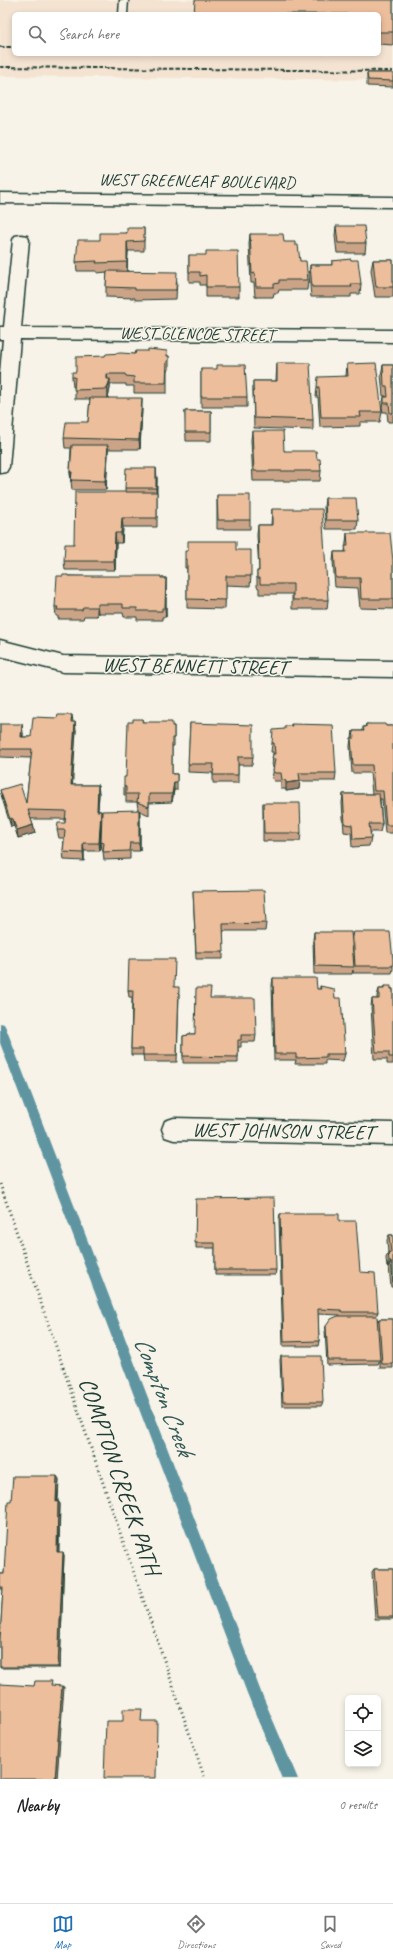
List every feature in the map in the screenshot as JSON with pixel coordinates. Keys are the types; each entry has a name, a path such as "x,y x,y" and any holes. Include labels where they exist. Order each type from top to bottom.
{"street":[{"name":"WEST GREENLEAF BOULEVARD","path":"0,198 393,202"},
{"path":"0,467 7,333 20,240"},
{"name":"WEST GLENCOE STREET","path":"7,333 393,336"},
{"name":"WEST BENNETT STREET","path":"0,648 63,664 393,669"},
{"name":"WEST JOHNSON STREET","path":"174,1129 393,1134"}],"lane":[{"path":"123,12 124,0"}],"path":[{"name":"COMPTON CREEK PATH","path":"0,1184 82,1417 205,1779"}],"shaded area":[{"path":"0,0 393,0 393,80 0,76"}],"building":[{"path":"195,0 393,0 393,32 381,32 381,12 194,12"},
{"path":"367,73 393,73 393,81 368,80"},
{"path":"336,226 364,226 366,243 338,243"},
{"path":"127,228 144,228 144,241 127,242 127,262 76,262 78,240 100,240 100,233 127,233"},
{"path":"250,234 283,234 284,242 295,242 295,245 298,245 300,261 306,261 308,280 279,280 279,283 274,284 274,287 256,287 255,273 252,274"},
{"path":"206,251 238,251 239,287 206,287 206,275 200,276 200,272 189,272 189,255 206,255"},
{"path":"351,259 358,260 361,284 351,284 352,287 312,287 310,265 332,265 332,261"},
{"path":"373,260 393,260 393,287 376,287"},
{"path":"107,271 177,272 176,290 135,290 135,288 106,287"},
{"path":"148,349 167,351 169,360 167,361 166,383 134,383 134,377 126,376 125,374 107,374 107,379 110,379 107,389 74,390 75,377 72,377 72,372 76,372 76,357 105,356 106,354 121,353 135,354 136,351 148,351"},
{"path":"277,363 310,363 313,420 254,418 253,381 277,381"},
{"path":"376,363 382,412 360,412 361,417 321,417 319,387 317,387 318,377 348,376 347,364"},
{"path":"217,365 245,365 247,397 201,397 201,369 217,369"},
{"path":"383,365 393,365 393,413 390,413 389,403 384,403 384,397 388,397 387,386 384,386"},
{"path":"90,398 142,398 139,440 64,438 66,422 88,422"},
{"path":"185,411 211,411 211,432 185,432"},
{"path":"252,431 283,431 284,451 316,451 317,459 320,459 321,471 254,471"},
{"path":"72,445 108,445 105,481 71,480 72,472 70,472"},
{"path":"126,468 156,468 156,488 125,488"},
{"path":"75,492 157,492 157,518 122,518 121,533 115,533 114,561 64,561 65,544 74,544"},
{"path":"217,495 250,495 250,520 218,520"},
{"path":"325,498 356,498 358,520 326,520"},
{"path":"272,509 322,509 328,600 293,600 293,584 260,584 260,578 257,578 257,571 259,571 258,525 272,525"},
{"path":"347,533 390,533 393,561 393,599 361,599 360,578 336,578 334,552 346,552 345,546 348,546"},
{"path":"188,541 236,541 236,550 251,550 251,576 226,576 226,600 187,599 187,559 185,559 185,551 188,551"},
{"path":"57,576 161,576 161,578 166,578 165,608 162,608 162,611 137,611 137,608 123,608 123,604 97,604 97,607 83,607 82,610 57,610 58,607 55,607"},
{"path":"58,715 72,715 71,722 75,722 71,785 98,785 97,811 101,811 99,843 83,843 83,853 63,852 65,830 57,830 58,823 65,823 66,811 28,810 33,825 17,830 12,818 10,819 0,790 20,784 26,803 32,749 0,749 0,724 22,724 21,737 31,737 33,717 57,718"},
{"path":"133,719 143,719 142,722 172,722 172,726 174,726 174,738 172,738 172,774 177,774 177,782 174,782 172,794 149,794 149,807 137,802 138,794 126,794 126,787 124,786 124,777 126,777 128,722 133,722"},
{"path":"190,723 253,725 253,757 238,757 238,775 213,775 214,764 188,764"},
{"path":"291,724 333,725 336,773 299,773 300,781 286,783 286,781 282,780 281,773 275,773 273,771 275,759 272,759 273,754 275,754 274,743 272,743 273,730 285,729 285,726 292,726"},
{"path":"366,724 385,724 386,726 393,726 393,825 386,825 383,791 374,791 372,765 353,765 351,738 354,738 353,731 364,731 363,727 366,727"},
{"path":"343,794 379,794 382,824 369,824 371,838 353,839 352,825 345,824"},
{"path":"263,803 300,803 301,833 264,833"},
{"path":"139,810 139,843 130,843 129,851 103,852 104,843 101,842 102,811"},
{"path":"264,890 266,923 223,924 224,952 196,952 193,891"},
{"path":"314,932 351,932 354,967 315,966"},
{"path":"353,932 390,932 393,966 355,966"},
{"path":"129,959 175,959 174,987 179,987 177,1055 143,1055 143,1049 131,1049 133,990 128,990"},
{"path":"273,978 316,978 317,989 321,989 320,986 334,989 335,998 341,998 345,1054 326,1054 326,1057 296,1058 296,1054 275,1054"},
{"path":"384,986 391,986 391,989 393,989 393,1057 389,1057 389,1052 376,1052 372,999 379,999 379,989 384,989"},
{"path":"196,988 211,988 210,998 255,998 256,1035 241,1035 241,1040 238,1040 238,1057 183,1056 183,1036 195,1034"},
{"path":"274,1198 276,1270 215,1270 215,1243 195,1243 196,1199"},
{"path":"280,1214 339,1214 339,1221 356,1221 360,1272 375,1273 378,1312 342,1312 341,1310 318,1309 319,1341 284,1342"},
{"path":"389,1235 393,1235 393,1282 391,1261 389,1261 388,1252 391,1253"},
{"path":"338,1316 377,1316 380,1360 328,1360 326,1326 331,1319"},
{"path":"379,1319 393,1319 393,1364 382,1364"},
{"path":"281,1356 321,1356 323,1402 283,1402"},
{"path":"13,1476 57,1476 57,1552 63,1552 58,1667 0,1667 3,1587 0,1587 0,1574 4,1574 8,1501 11,1501"},
{"path":"374,1569 393,1569 393,1617 378,1617"},
{"path":"35,1681 52,1681 51,1685 62,1686 55,1779 0,1779 0,1684 34,1686"},
{"path":"123,1709 142,1709 141,1721 157,1721 156,1778 104,1778 106,1721 123,1721"}],"waterway":[{"name":"Compton Creek","path":"0,1028 254,1693 290,1779"}],"railway":[{"path":"0,47 12,47"},
{"path":"0,67 393,71"}]}
